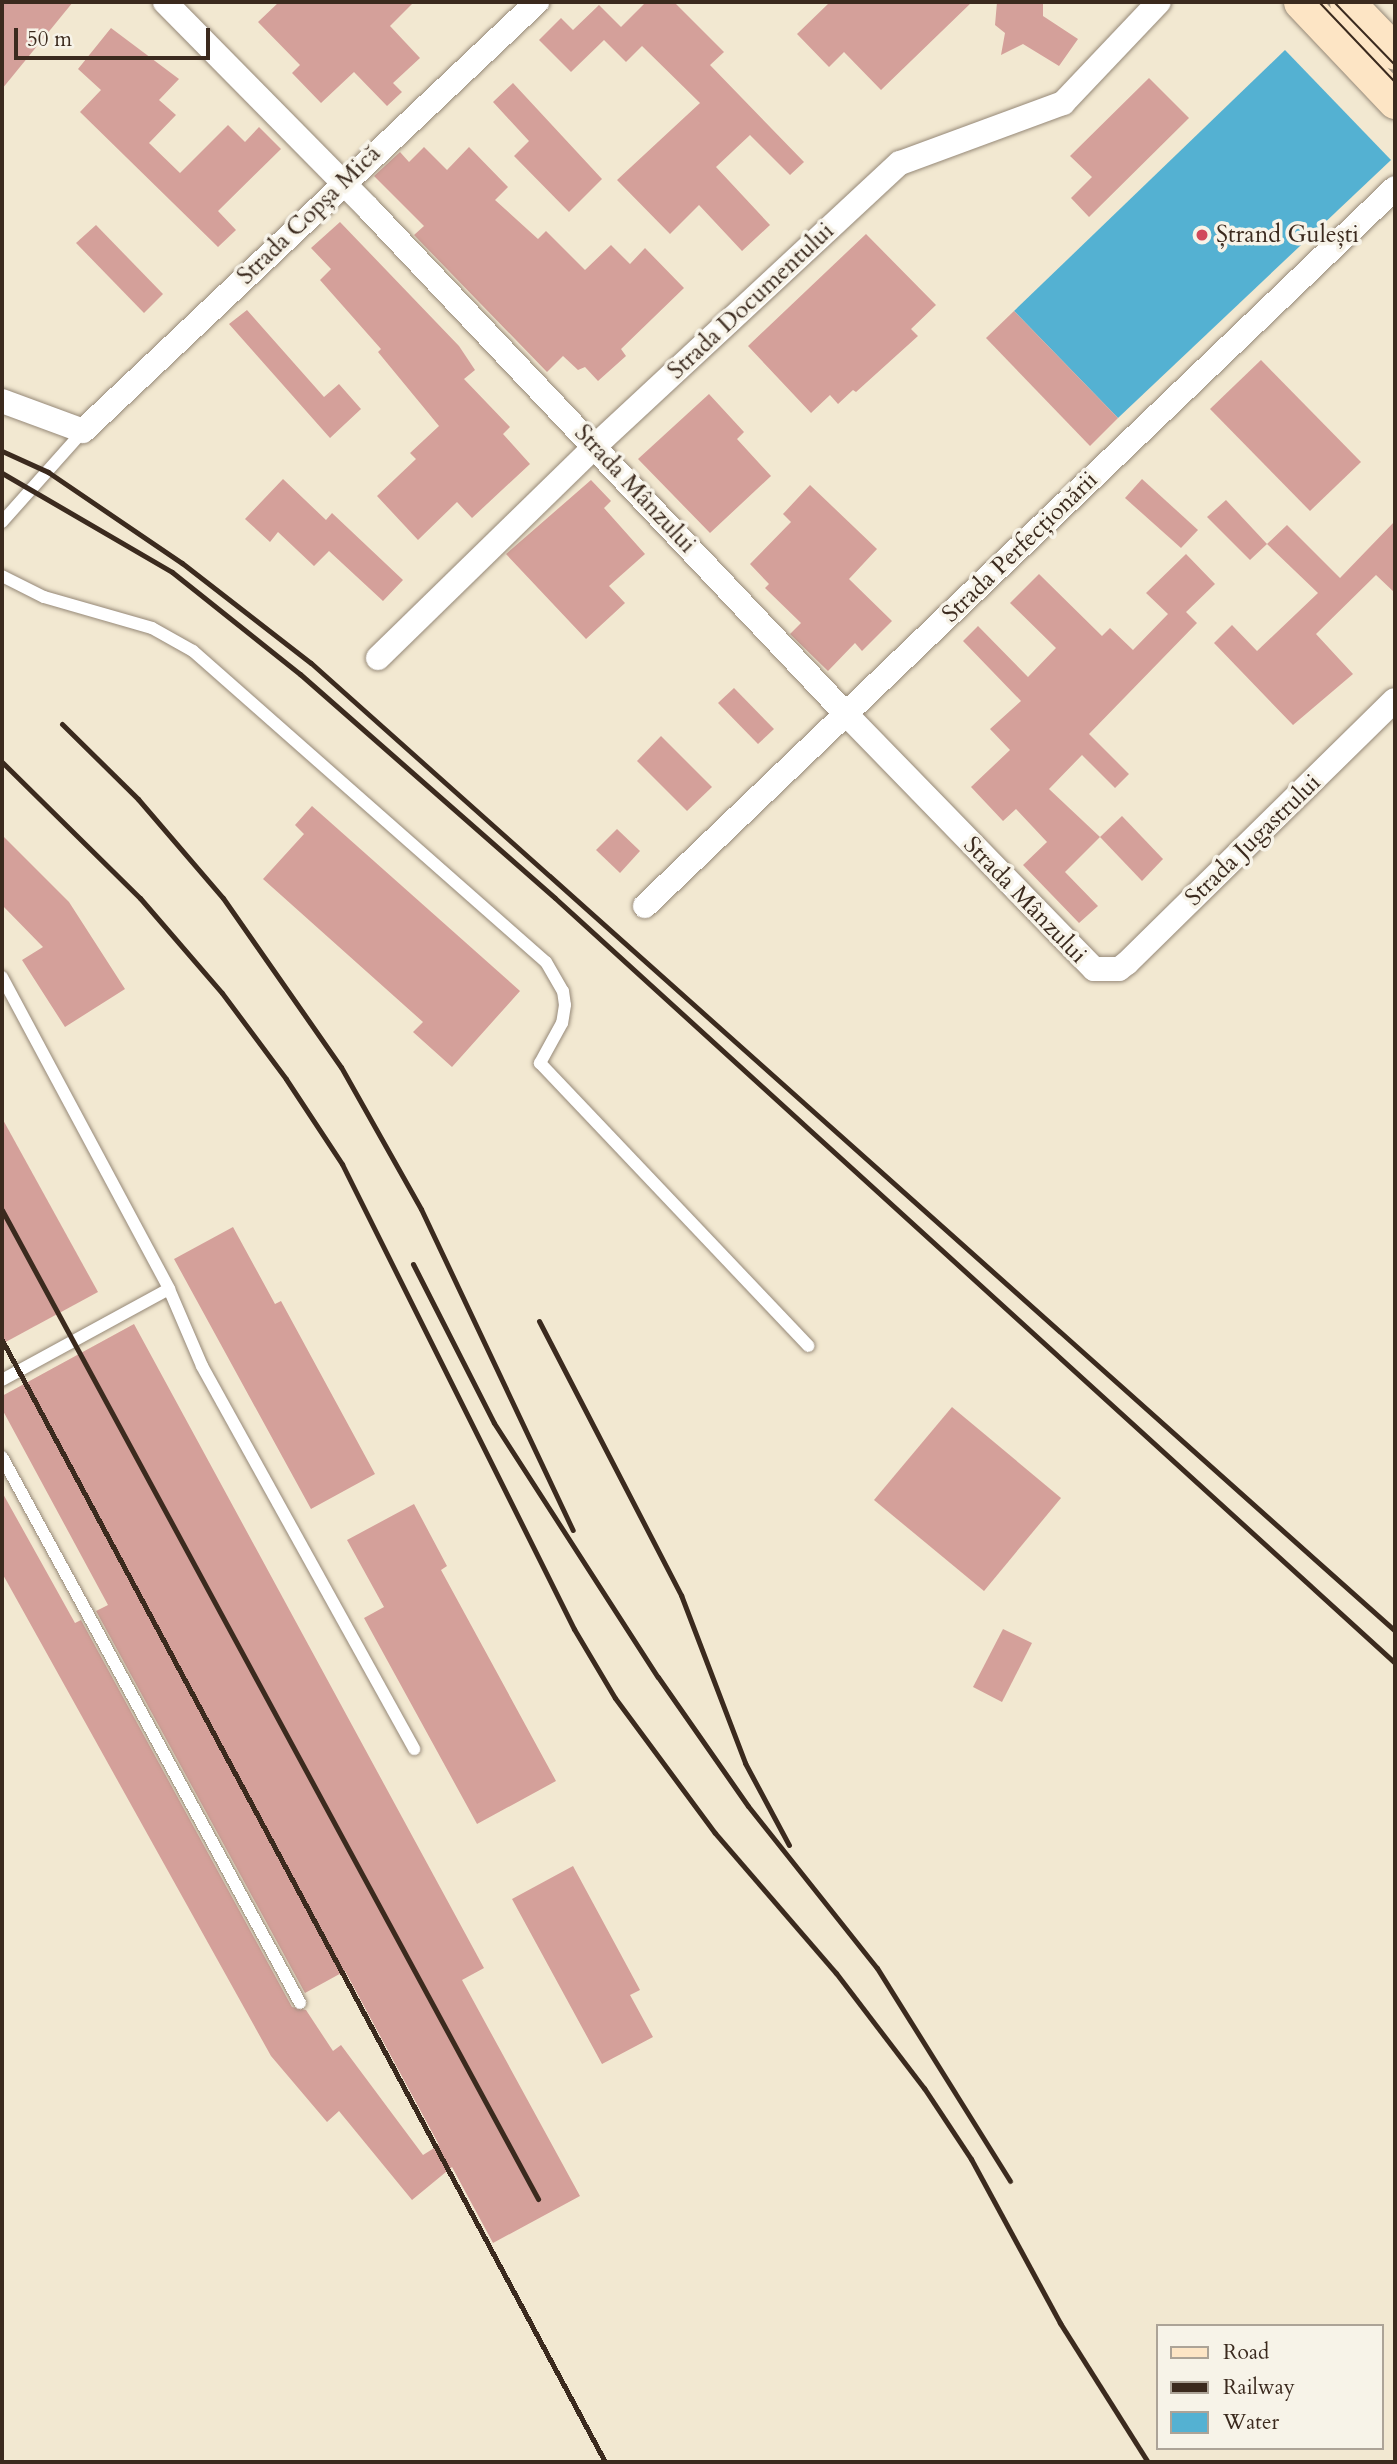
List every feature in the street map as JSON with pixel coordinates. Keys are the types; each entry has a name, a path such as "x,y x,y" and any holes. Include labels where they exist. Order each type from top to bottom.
{"main road":[{"path":"1301,2 1395,102"},
{"path":"1347,2 1395,52"}],"street":[{"name":"Strada Mânzului","path":"165,2 343,182 1083,961 1106,971"},
{"name":"Strada Copșa Mică","path":"83,431 343,182 537,2"},
{"name":"Strada Documentului","path":"378,658 595,446 900,163 1063,103 1159,2"},
{"name":"Strada Perfecționării","path":"645,906 1395,188"},
{"path":"2,401 83,431"},
{"name":"Strada Jugastrului","path":"1106,971 1127,963 1395,700"}],"lane":[{"path":"2,522 83,431"},
{"path":"2,576 44,597 152,628 193,651 546,962 563,990 565,1005 562,1023 540,1063 809,1346"},
{"path":"2,977 169,1289 202,1366 414,1749"},
{"path":"2,1380 169,1289"},
{"path":"2,1457 300,2003"}],"water":[{"name":"Ștrand Gulești","path":"1285,50 1391,160 1118,418 1014,311"}],"building":[{"path":"2,2 73,2 2,89"},
{"path":"279,2 414,2 390,26 420,58 393,83 402,92 387,106 354,72 321,103 292,73 300,65 258,22"},
{"path":"646,2 674,2 724,52 710,65 804,162 790,175 750,135 716,167 770,225 742,251 699,205 670,234 617,180 700,103 642,46 626,62 604,40 571,72 539,40 561,18 573,30 599,5 621,27"},
{"path":"830,2 972,2 881,90 844,52 829,67 797,34"},
{"path":"997,2 1043,2 1043,16 1078,39 1059,66 1023,44 1001,55 1005,33 995,25"},
{"path":"111,28 179,79 159,100 176,115 149,143 180,173 228,125 245,142 259,127 281,149 218,211 236,230 218,247 80,112 101,90 78,69"},
{"path":"1149,78 1189,118 1089,217 1071,198 1092,177 1070,156"},
{"path":"513,83 602,179 569,212 514,156 529,141 493,102"},
{"path":"424,147 447,170 469,147 508,187 495,200 538,239 546,231 585,270 611,245 630,264 645,248 684,288 621,349 626,356 598,381 585,367 578,370 563,356 547,372 414,235 424,226 374,176 400,152 409,162"},
{"path":"340,222 459,346 475,370 464,379 510,427 503,434 530,464 472,518 457,502 418,540 377,496 416,459 410,453 439,426 378,352 381,349 320,280 331,269 311,248"},
{"path":"96,225 163,294 144,313 76,243"},
{"path":"866,234 936,305 911,329 918,336 856,392 853,390 838,404 830,395 811,413 748,346"},
{"path":"247,310 324,397 339,384 361,409 330,438 229,324"},
{"path":"1014,311 1118,418 1090,446 986,338"},
{"path":"1261,360 1361,462 1310,511 1210,409"},
{"path":"709,394 744,432 737,439 771,476 710,533 638,459"},
{"path":"283,479 326,520 332,513 403,580 383,601 329,551 314,566 278,532 270,542 245,519"},
{"path":"1142,479 1198,530 1181,548 1125,498"},
{"path":"591,480 611,501 604,508 645,554 609,586 625,603 586,639 506,554"},
{"path":"810,485 877,549 849,579 892,621 862,651 855,643 828,671 790,634 801,623 765,588 769,584 750,564 791,522 783,514"},
{"path":"1226,500 1267,544 1250,560 1207,517"},
{"path":"1395,521 1395,593 1376,575 1316,634 1353,674 1293,725 1214,643 1232,625 1257,651 1318,593 1267,544 1287,525 1340,578"},
{"path":"1186,554 1215,584 1186,612 1197,623 1089,734 1129,774 1115,788 1082,755 1049,789 1100,837 1065,872 1098,906 1079,923 1023,865 1047,842 1016,809 1003,821 971,787 1010,750 990,729 1021,701 963,641 978,626 1028,677 1056,648 1010,603 1039,574 1102,636 1110,628 1133,650 1168,614 1146,593"},
{"path":"734,688 774,729 758,744 718,703"},
{"path":"661,736 712,787 687,811 637,761"},
{"path":"312,806 520,991 452,1067 413,1032 423,1022 263,879 304,834 295,825"},
{"path":"1122,816 1163,859 1142,881 1100,837"},
{"path":"617,829 640,851 620,873 596,850"},
{"path":"2,835 69,902 125,989 65,1027 22,960 43,947 2,905"},
{"path":"2,1118 98,1292 2,1344"},
{"path":"233,1227 275,1304 281,1301 375,1474 311,1509 174,1259"},
{"path":"134,1324 484,1968 462,1980 580,2196 493,2243 452,2167 412,2200 339,2111 327,2122 271,2056 2,1573 2,1492 75,1623 81,1620 292,2007 306,2010 333,2051 341,2045 423,2155 439,2145 345,1971 305,1993 96,1611 108,1605 2,1409 2,1396"},
{"path":"952,1407 1061,1498 984,1591 874,1500"},
{"path":"414,1504 447,1566 441,1570 556,1781 477,1824 364,1618 384,1607 347,1540"},
{"path":"1003,1629 1032,1643 1002,1702 973,1687"},
{"path":"573,1866 640,1990 630,1995 653,2037 602,2064 512,1899"}],"tram line":[{"path":"1319,2 1395,82"},
{"path":"1334,2 1395,65"}],"railway":[{"path":"2,451 48,472 182,563 311,663 1395,1631"},
{"path":"2,473 172,572 300,674 555,898 1395,1663"},
{"path":"62,724 138,799 223,898 341,1067 421,1209 573,1530"},
{"path":"2,762 140,898 222,993 286,1079 342,1164 574,1629 615,1698 715,1833 836,1973 924,2088 971,2159 1060,2323 1148,2462"},
{"path":"2,1210 538,2199"},
{"path":"413,1264 494,1423 658,1677 748,1806 877,1968 1010,2181"},
{"path":"539,1321 681,1595 745,1763 789,1845"},
{"path":"2,1340 605,2462"}],"place":[{"name":"Ștrand Gulești","path":"1202,235"}]}
